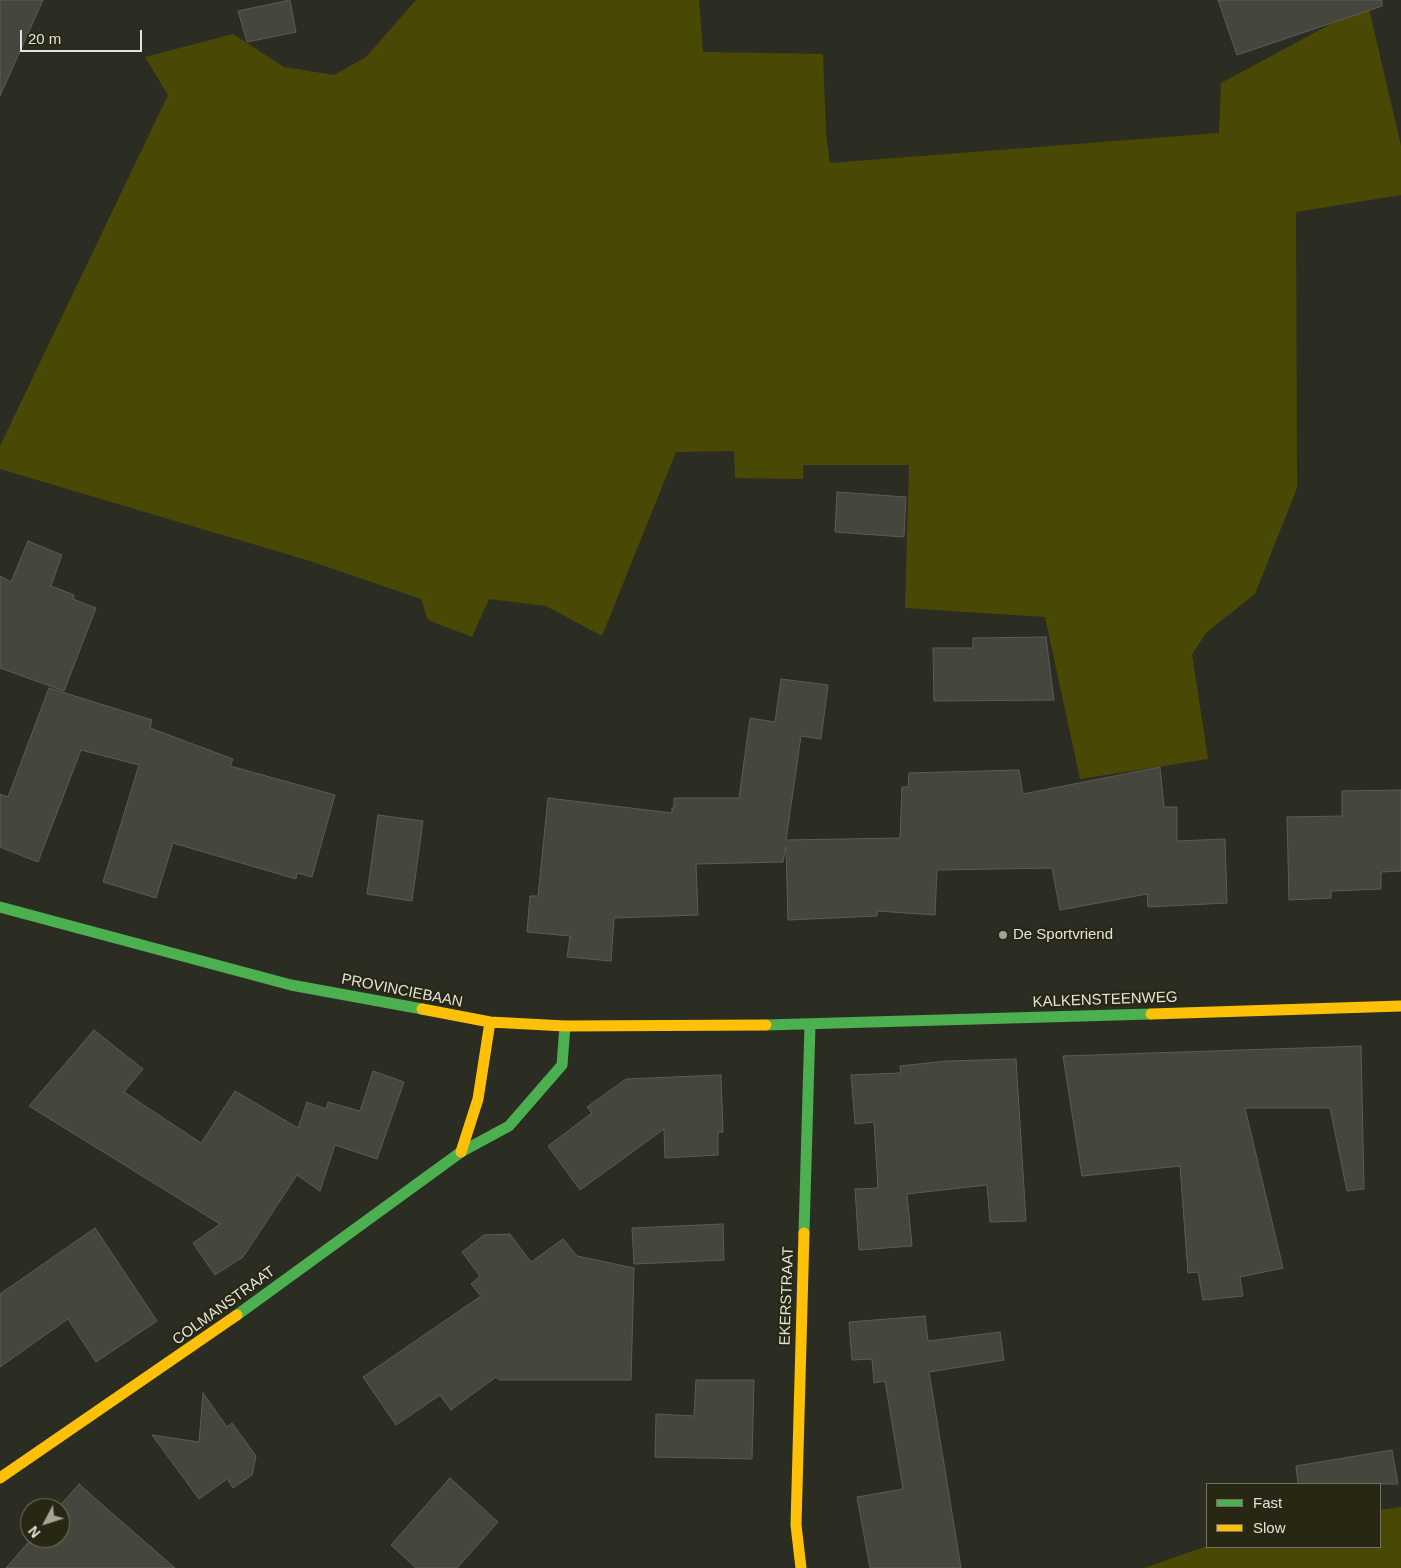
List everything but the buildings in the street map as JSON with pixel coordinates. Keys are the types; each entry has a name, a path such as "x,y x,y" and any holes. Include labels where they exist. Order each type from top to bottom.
{"main road":[{"name":"PROVINCIEBAAN","path":"0,907 291,985 490,1022 565,1026 810,1025"},
{"name":"KALKENSTEENWEG","path":"810,1025 1401,1006"},
{"path":"461,1152 478,1099 490,1022"},
{"name":"EKERSTRAAT","path":"801,1568 796,1525 810,1025"},
{"name":"COLMANSTRAAT","path":"0,1478 188,1350 461,1152 509,1126 562,1065 565,1026"}],"shaded area":[{"path":"416,0 699,0 703,52 823,54 826,133 830,163 1219,133 1221,83 1368,4 1401,146 1401,195 1296,212 1297,488 1255,594 1207,632 1192,654 1208,759 1080,779 1045,617 905,608 909,465 803,465 803,479 735,478 734,451 676,452 602,636 546,606 489,599 472,637 428,620 421,599 310,561 0,469 0,446 168,95 145,57 233,34 284,67 334,75 366,57"},
{"path":"1401,1507 1401,1568 1144,1568 1206,1546 1206,1548 1381,1548 1381,1510"}],"traffic: fast":[{"path":"0,907 291,985 422,1009"},
{"path":"766,1025 1151,1014"},
{"path":"804,1233 810,1025"},
{"path":"237,1315 461,1152 509,1126 562,1065 565,1026"}],"traffic: slow":[{"path":"1151,1014 1401,1006"},
{"path":"422,1009 490,1022 565,1026 766,1025"},
{"path":"461,1152 478,1099 490,1022"},
{"path":"801,1568 796,1525 804,1233"},
{"path":"0,1478 237,1315"}],"place":[{"name":"De Sportvriend","path":"1003,935"}]}
